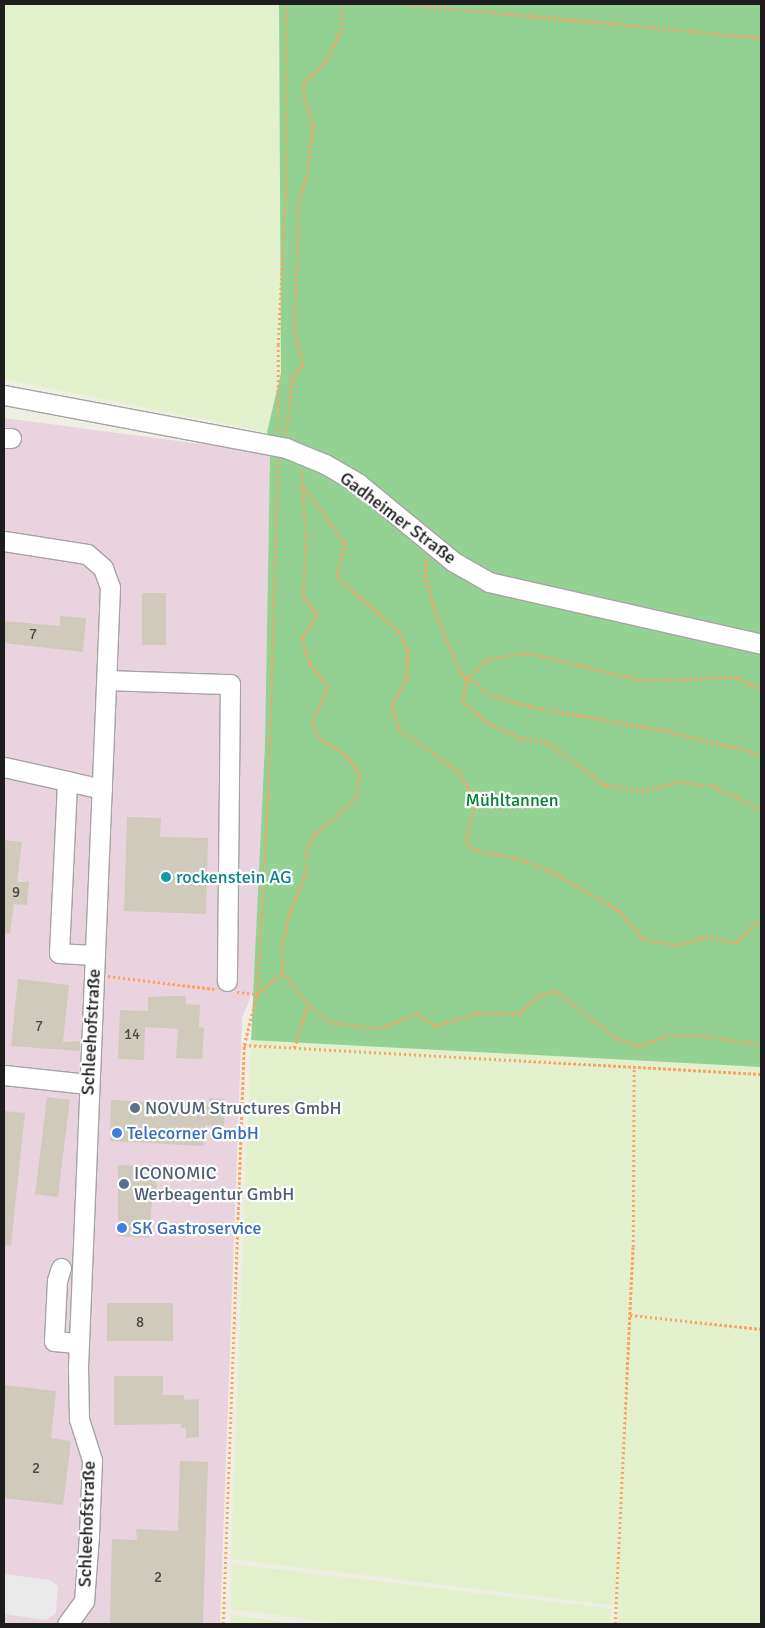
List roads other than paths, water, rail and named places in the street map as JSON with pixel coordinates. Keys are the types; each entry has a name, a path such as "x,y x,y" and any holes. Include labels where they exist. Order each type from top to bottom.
{"street":[{"name":"Gadheimer Straße","path":"4,395 282,448 325,464 359,484 454,562 489,582 761,644"},
{"name":"Schleehofstraße","path":"4,540 69,548 87,554 102,568 110,587 88,1084 79,1344 79,1419 92,1460 84,1601 67,1624"},
{"path":"106,680 230,684 224,987"},
{"path":"4,767 102,789"},
{"path":"67,781 59,952 95,954"},
{"path":"4,1075 88,1084"},
{"path":"62,1268 57,1280 54,1341 79,1344"}],"place":[{"name":"rockenstein AG","path":"166,877"},
{"name":"NOVUM Structures GmbH","path":"135,1108"},
{"name":"Telecorner GmbH","path":"117,1133"},
{"name":"ICONOMIC Werbeagentur GmbH","path":"124,1184"},
{"name":"SK Gastroservice","path":"122,1228"}],"park label":[{"name":"Mühltannen","path":"512,800"}]}
